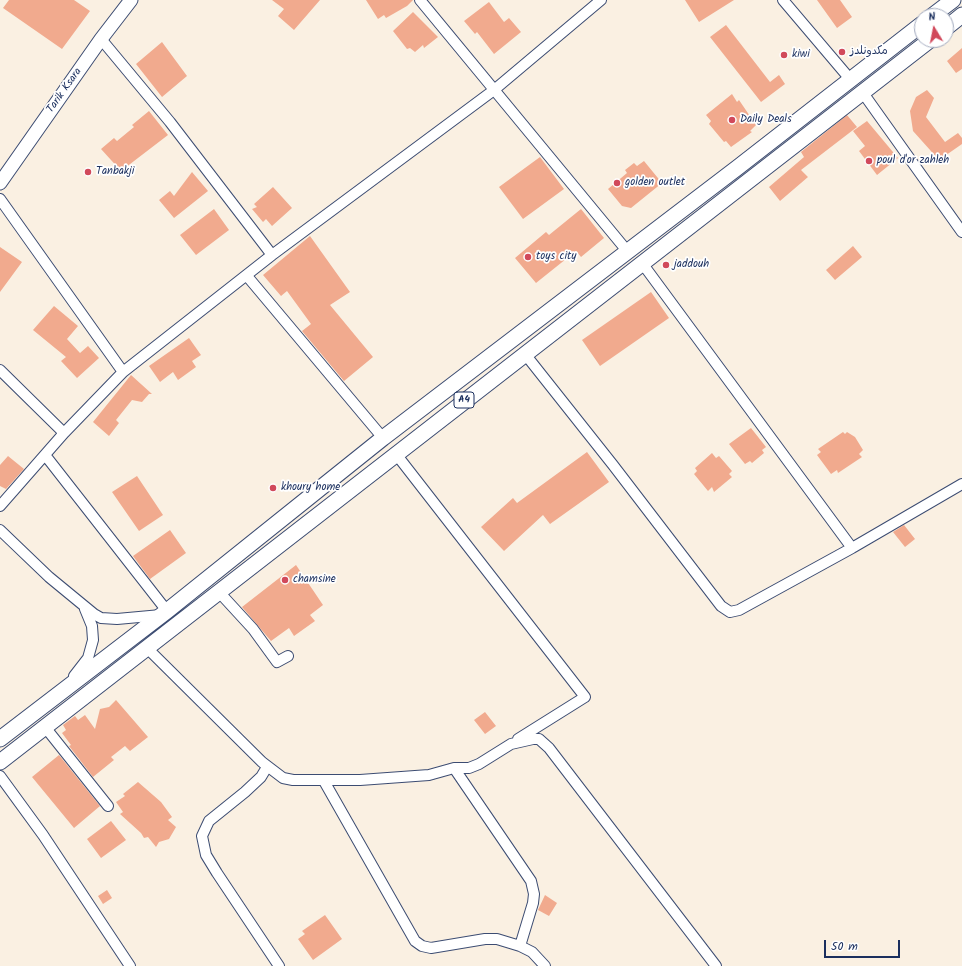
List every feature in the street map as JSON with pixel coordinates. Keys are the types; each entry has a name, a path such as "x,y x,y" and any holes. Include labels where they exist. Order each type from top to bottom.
{"highway":[{"path":"942,8 953,0"},
{"path":"954,22 962,15"},
{"name":"A4","path":"0,739 164,613 383,438 628,252 914,30"},
{"name":"A4","path":"0,762 920,48"}],"main road":[{"name":"Tarik Ksara","path":"1,181 100,39 131,0"}],"street":[{"path":"420,0 628,252"},
{"path":"783,0 850,79"},
{"path":"0,506 64,433 123,372 272,255 393,163 494,90 595,2"},
{"path":"100,39 170,122 272,255"},
{"path":"863,93 962,232"},
{"path":"0,199 123,372"},
{"path":"642,263 852,548"},
{"path":"247,276 383,438"},
{"path":"524,354 725,610 730,612 739,610 852,548 962,484"},
{"path":"0,370 64,433"},
{"path":"147,648 268,767 283,778 293,780 324,781 429,775 454,768 469,768 479,764 585,697 396,454"},
{"path":"45,455 164,613"},
{"path":"0,530 84,608 101,618 109,619 164,613"},
{"path":"219,592 253,628 277,662 288,656"},
{"path":"55,697 81,668 90,651 93,631 84,608"},
{"path":"46,727 108,806"},
{"path":"511,744 534,739 544,742 716,966"},
{"path":"268,767 261,777 245,792 209,821 202,836 206,855 278,966"},
{"path":"454,768 531,881 534,894 533,903 520,946"},
{"path":"0,776 43,835 130,966"},
{"path":"324,781 415,941 422,946 431,948 485,939 497,939 520,946 532,952 545,966"}],"building":[{"path":"9,0 74,0 90,11 62,49 3,8"},
{"path":"272,0 320,0 294,30 278,16 284,9"},
{"path":"366,0 413,0 407,6 386,18 384,15 378,19"},
{"path":"685,0 734,0 699,22"},
{"path":"817,0 840,0 852,17 837,28"},
{"path":"489,2 504,22 509,18 521,32 494,54 477,32 475,34 464,21"},
{"path":"413,12 438,37 424,48 423,45 415,52 410,48 407,49 393,31"},
{"path":"726,25 770,82 779,75 785,84 761,102 710,37"},
{"path":"162,42 187,76 162,97 136,64"},
{"path":"962,48 962,69 956,73 947,61"},
{"path":"927,90 934,98 926,117 945,142 958,133 962,138 962,144 939,160 913,131 910,111 916,97"},
{"name":"Daily Deals","path":"732,94 737,102 739,100 756,125 750,131 752,132 731,147 726,141 724,142 709,124 711,121 706,115"},
{"path":"149,111 168,135 121,171 101,149 114,138 117,141 134,127 132,125"},
{"path":"847,115 857,127 801,170 808,177 780,201 769,187 804,157 801,152"},
{"path":"867,121 898,158 877,175 859,151 865,146 853,131"},
{"path":"540,157 564,189 523,219 499,187"},
{"path":"644,161 662,183 631,208 622,206 608,189 627,173 625,170 634,163 637,166"},
{"path":"192,172 208,191 174,218 159,200 170,191 174,196"},
{"path":"273,187 292,208 272,226 266,219 263,222 252,209 257,207 254,204"},
{"path":"214,209 229,230 196,255 180,235"},
{"path":"581,209 604,238 581,257 576,251 536,283 515,258 546,232 549,235"},
{"path":"310,236 350,292 330,305 373,357 344,381 302,331 311,324 287,291 281,296 263,275"},
{"path":"853,246 862,257 835,280 826,270"},
{"path":"0,247 22,262 0,292"},
{"path":"651,292 669,318 600,366 582,340"},
{"path":"54,306 78,326 67,339 80,353 88,346 99,358 77,378 61,361 66,357 33,330"},
{"path":"189,338 201,355 192,361 196,367 178,380 173,372 160,382 149,366"},
{"path":"131,375 152,394 149,394 142,402 132,400 116,420 119,423 109,436 93,422"},
{"path":"751,428 766,447 762,450 764,453 752,463 750,461 745,464 729,444"},
{"path":"843,432 845,434 847,432 855,437 863,450 859,454 862,457 838,473 837,470 831,474 817,455 821,452 818,449"},
{"path":"587,452 609,482 550,524 543,515 504,551 481,527 513,498 517,503"},
{"path":"712,453 716,458 719,456 732,471 729,474 732,477 714,492 712,487 708,491 694,474 697,471 695,468"},
{"path":"8,456 24,469 6,489 0,486 0,465"},
{"path":"137,476 163,515 139,531 112,492"},
{"path":"904,525 915,539 905,547 893,532"},
{"path":"170,530 186,553 150,579 133,556"},
{"path":"296,565 323,605 310,615 315,621 294,636 289,628 271,641 242,607"},
{"path":"116,700 148,737 130,751 125,746 111,757 114,760 93,777 69,746 71,745 62,733 66,730 63,725 75,716 78,720 85,715 95,729 100,709 109,707"},
{"path":"485,712 496,726 485,734 474,720"},
{"path":"59,755 100,806 74,828 32,777"},
{"path":"138,782 161,802 172,817 168,820 176,827 169,839 159,842 156,847 148,837 144,838 141,833 120,814 123,812 116,802 125,796 123,794"},
{"path":"111,821 126,840 101,858 87,839"},
{"path":"107,890 112,898 103,904 98,896"},
{"path":"545,895 557,903 549,916 538,910"},
{"path":"325,915 342,939 313,960 298,939 305,934 302,931"}],"place":[{"name":"مكدونلدز","path":"842,52"},
{"name":"kiwi","path":"784,55"},
{"name":"Daily Deals","path":"732,120"},
{"name":"poul d'or zahleh","path":"869,161"},
{"name":"Tanbakji","path":"88,172"},
{"name":"golden outlet","path":"617,183"},
{"name":"toys city","path":"528,257"},
{"name":"jaddouh","path":"666,265"},
{"name":"khoury home","path":"273,488"},
{"name":"chamsine","path":"285,580"}]}
